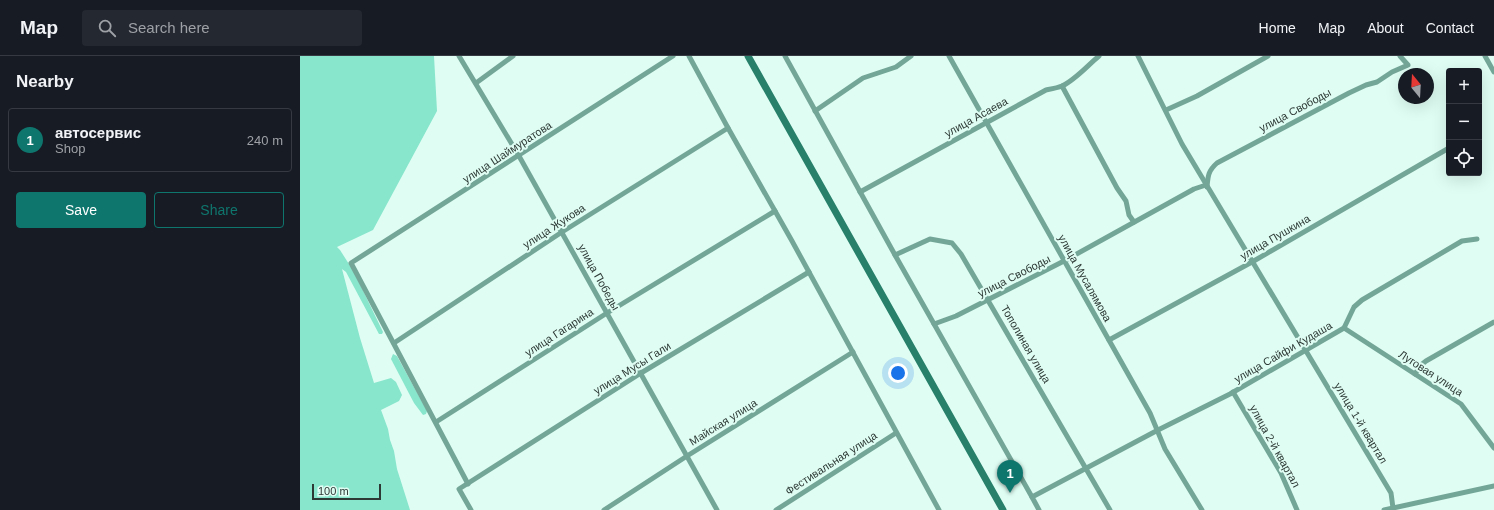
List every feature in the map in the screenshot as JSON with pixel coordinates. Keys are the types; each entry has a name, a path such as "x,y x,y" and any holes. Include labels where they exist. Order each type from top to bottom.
{"main road":[{"path":"748,56 1003,510"}],"street":[{"name":"улица Победы","path":"459,56 519,156 717,510"},
{"path":"476,83 513,56"},
{"name":"улица Шаймуратова","path":"394,343 351,263 673,56"},
{"path":"689,56 728,128 776,211 939,510"},
{"path":"785,56 1039,510"},
{"path":"815,111 863,78 896,67 910,56"},
{"name":"улица Мусалямова","path":"949,56 1150,413 1165,449 1202,510"},
{"name":"улица Асаева","path":"860,192 1046,90 1062,86 1077,76 1084,68 1099,56"},
{"name":"улица 1-й квартал","path":"1138,56 1182,144 1391,493 1393,508"},
{"path":"1166,110 1196,96 1268,56"},
{"name":"улица Свободы","path":"934,324 956,316 989,300 1064,261 1194,189 1207,186 1208,176 1211,169 1217,163 1342,96 1366,85 1377,82 1392,72 1408,65 1400,56"},
{"path":"1485,56 1494,72"},
{"path":"1062,86 1117,188 1126,201 1129,215 1134,222"},
{"name":"улица Жукова","path":"394,343 562,232 728,128"},
{"name":"улица Пушкина","path":"1109,340 1252,262 1446,150"},
{"name":"улица Гагарина","path":"436,422 607,313 776,211"},
{"name":"Тополиная улица","path":"895,255 930,239 952,243 961,254 989,300 1110,510"},
{"name":"улица Сайфи Кудаша","path":"1032,497 1233,392 1344,328 1354,307 1362,300 1462,241 1477,239"},
{"name":"улица Мусы Гали","path":"468,484 641,373 808,272"},
{"path":"1415,374 1421,365 1426,361 1494,322"},
{"name":"Луговая улица","path":"1344,328 1461,404 1494,448"},
{"path":"394,343 468,484 460,490 471,510"},
{"name":"Майская улица","path":"604,510 853,352"},
{"name":"улица 2-й квартал","path":"1233,392 1281,473 1298,510"},
{"name":"Фестивальная улица","path":"776,510 896,433"},
{"path":"1384,510 1494,486"}],"green space":[{"path":"300,56 434,56 437,111 373,230 337,247 354,272 383,332 382,334 379,334 346,272 342,269 360,338 374,383 391,378 396,382 402,395 399,401 381,410 388,429 397,469 410,510 300,510"},
{"path":"393,354 397,356 427,411 426,414 423,415 414,403 391,359"}],"place":[{"name":"автосервис","path":"1010,493"}]}
